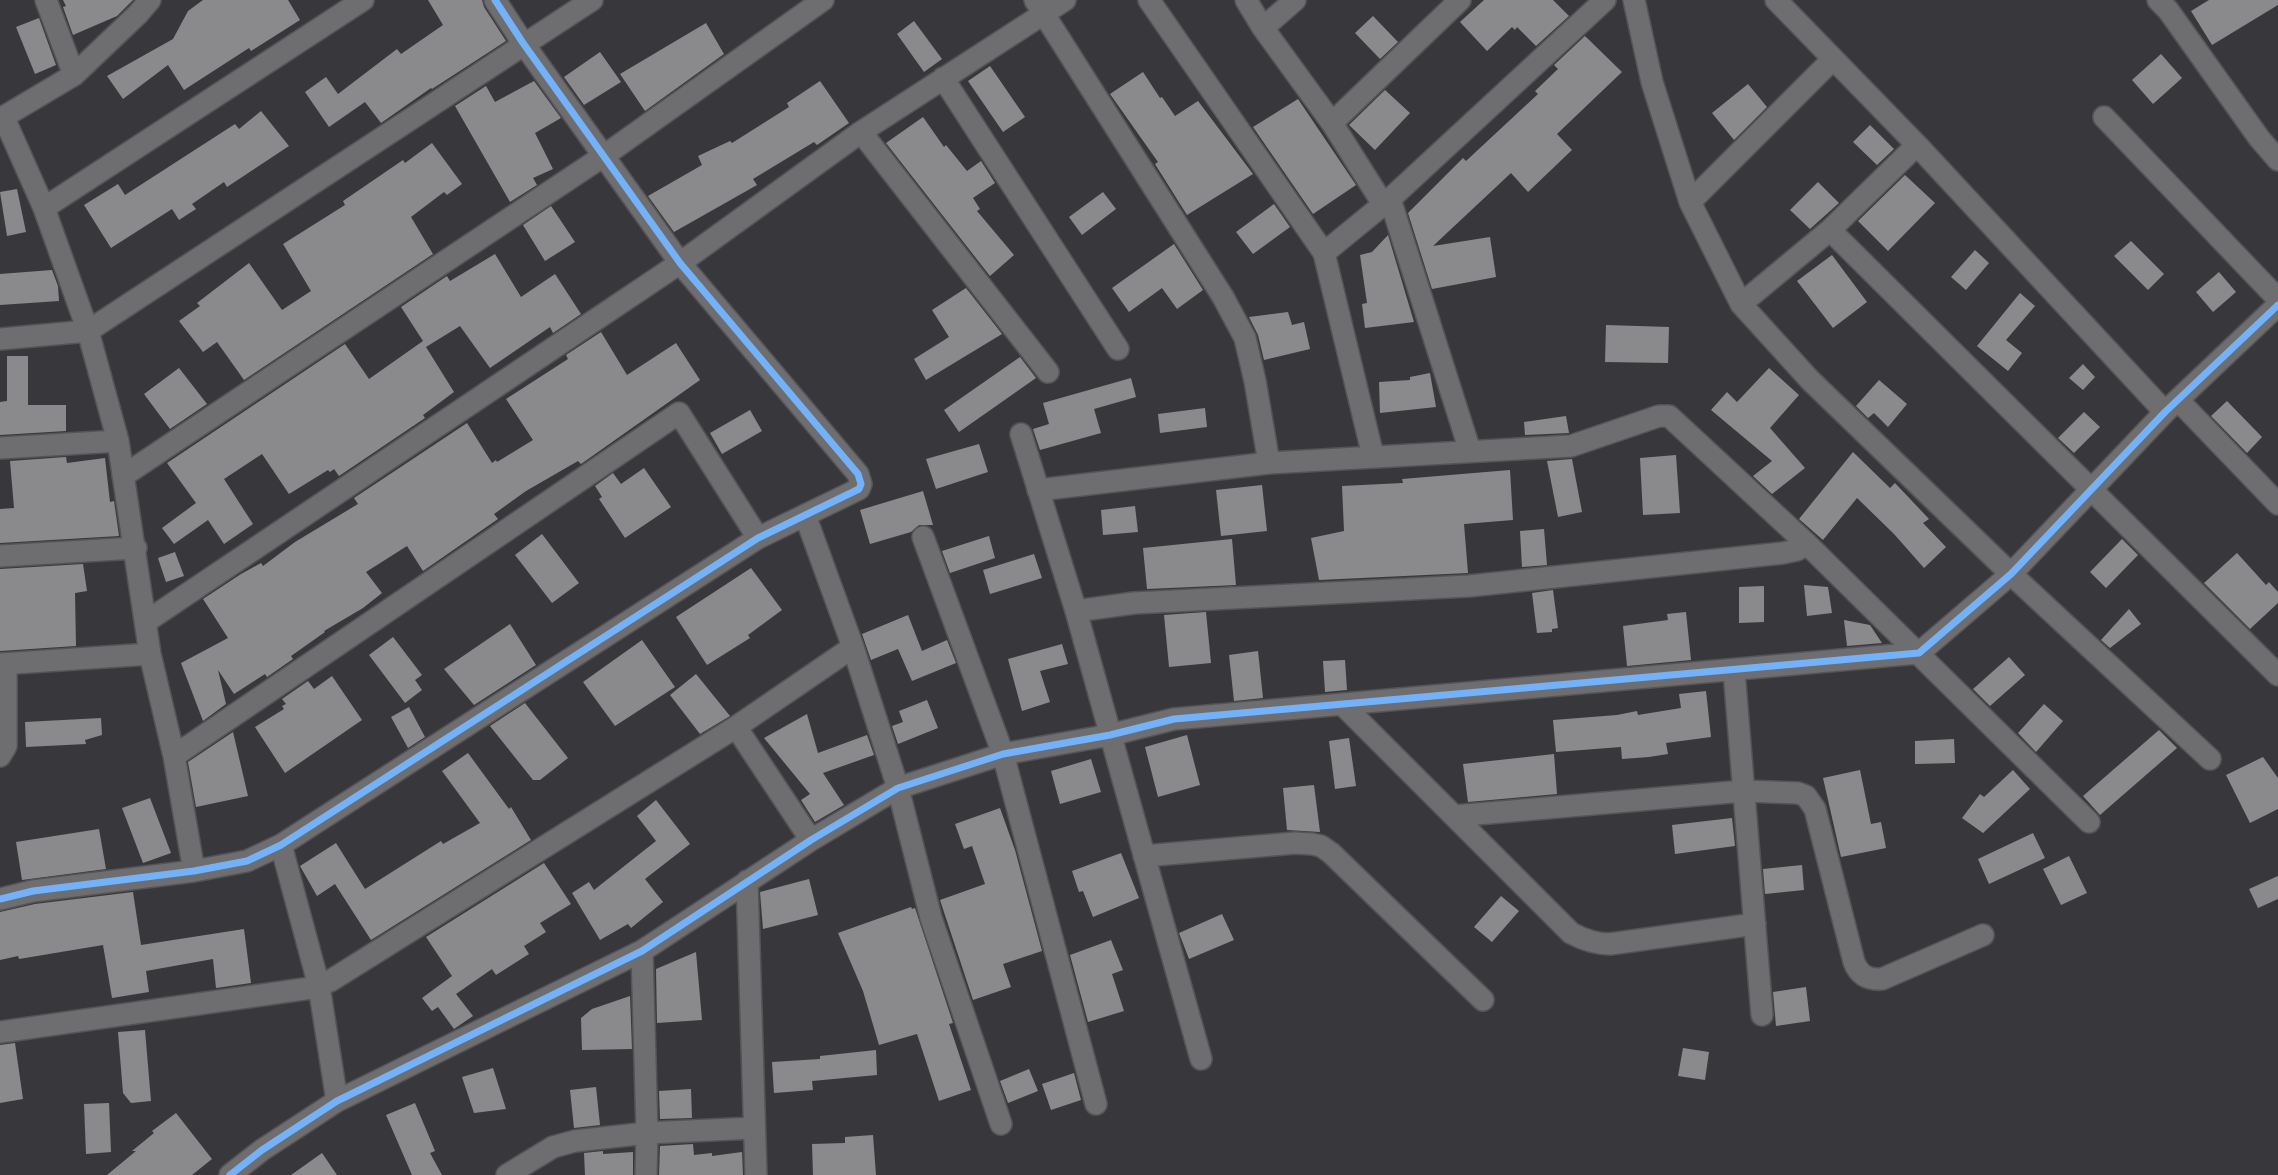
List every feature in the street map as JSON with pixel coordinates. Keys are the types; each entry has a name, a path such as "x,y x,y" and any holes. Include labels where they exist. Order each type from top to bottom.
{"street":[{"path":"46,0 74,75"},
{"path":"150,0 74,75 2,118 44,208 88,331 118,441 150,654 174,756 194,872"},
{"path":"44,208 363,0"},
{"path":"0,899 33,891 194,872 247,861 281,845 758,538 854,494 859,489 860,478 680,263 495,0"},
{"path":"0,338 88,331 592,0"},
{"path":"123,476 605,155 823,0"},
{"path":"147,621 680,263 1039,7 1065,0"},
{"path":"1149,0 1324,253 1373,456"},
{"path":"1246,0 1386,202 1469,451"},
{"path":"1263,28 1295,0"},
{"path":"1332,123 1460,0"},
{"path":"1324,253 1386,202 1605,0"},
{"path":"1634,0 1652,82 1690,202 1741,304 1810,380 2011,574 2210,759"},
{"path":"1776,0 2171,406 2278,504"},
{"path":"2169,3 2259,138 2278,160"},
{"path":"1039,7 1223,297 1245,338 1269,463"},
{"path":"1690,202 1833,60"},
{"path":"943,78 1118,349"},
{"path":"2104,117 2278,299"},
{"path":"861,132 1048,372"},
{"path":"1741,304 1830,230 1917,145"},
{"path":"1830,230 2278,675"},
{"path":"230,1175 261,1150 338,1101 642,951 811,840 898,788 1003,754 1110,735 1174,719 1919,653 2011,574 2171,406 2278,305"},
{"path":"174,756 679,413 758,538"},
{"path":"1038,490 1269,463 1572,446 1659,416 1669,416 1807,544 2089,822"},
{"path":"1021,434 1076,611 1201,1059"},
{"path":"0,448 118,441"},
{"path":"805,515 853,648 898,788 931,918 1001,1124"},
{"path":"923,537 1003,754 1097,1104"},
{"path":"1076,611 1133,603 1469,586 1783,553 1797,550 1807,544"},
{"path":"0,556 136,548"},
{"path":"0,1032 319,986 339,977 736,727 853,648"},
{"path":"0,756 6,746 3,664 150,654"},
{"path":"1734,671 1762,1015"},
{"path":"1342,704 1571,933 1583,940 1610,944 1755,924"},
{"path":"736,727 811,840"},
{"path":"1454,816 1744,791 1798,793 1811,801 1854,962 1857,970 1864,976 1872,980 1882,979 1983,935"},
{"path":"1144,856 1295,843 1321,846 1483,1000"},
{"path":"281,845 319,986 338,1101"},
{"path":"747,881 756,1175"},
{"path":"642,951 646,1175"},
{"path":"508,1175 552,1147 575,1141 647,1133 754,1128"}],"building":[{"path":"63,0 133,0 117,16 73,35"},
{"path":"203,0 288,0 300,20 251,51 249,48 184,90 168,65 123,99 107,76 173,39 188,11"},
{"path":"428,0 482,0 506,41 381,123 365,102 329,127 305,92 326,77 338,94 397,49 401,54 443,25"},
{"path":"1484,0 1553,0 1569,16 1536,46 1517,27 1515,30 1512,27 1487,51 1460,22"},
{"path":"2209,0 2278,0 2278,5 2212,45 2191,11"},
{"path":"1373,16 1398,42 1380,59 1355,33"},
{"path":"39,18 56,65 35,74 16,27"},
{"path":"914,21 942,59 924,72 897,34"},
{"path":"706,23 724,54 645,111 620,74"},
{"path":"1585,36 1622,72 1557,134 1572,150 1528,192 1511,173 1433,246 1490,237 1496,277 1432,289 1408,213 1463,158 1466,161 1538,94 1535,91 1558,69 1554,65"},
{"path":"600,52 621,82 584,105 564,77"},
{"path":"2161,54 2182,78 2153,104 2132,80"},
{"path":"990,66 1025,117 1003,132 968,81"},
{"path":"1143,72 1175,116 1198,101 1253,174 1187,215 1155,164 1158,162 1110,94"},
{"path":"534,81 561,118 535,133 553,169 533,178 537,185 510,202 455,106 486,86 495,102"},
{"path":"820,81 849,123 817,145 814,142 753,179 757,185 674,232 648,196 702,165 698,156 730,141 732,143 789,107 787,103"},
{"path":"1748,84 1767,107 1734,140 1712,113"},
{"path":"1385,90 1410,113 1375,150 1349,125"},
{"path":"1298,99 1356,185 1313,214 1253,127"},
{"path":"261,111 289,146 227,187 224,182 192,204 196,209 179,220 172,209 111,248 84,205 118,184 125,195 235,124 239,129"},
{"path":"923,117 944,147 946,145 967,171 981,161 995,183 973,198 980,209 977,211 1014,255 990,276 886,143"},
{"path":"1870,125 1894,149 1877,165 1853,142"},
{"path":"432,143 462,184 447,195 444,192 411,217 433,254 244,380 217,342 203,352 179,321 200,306 197,303 249,263 282,310 311,291 283,244 345,205 343,201"},
{"path":"1905,175 1935,203 1888,251 1858,221"},
{"path":"1818,182 1839,203 1810,229 1790,210"},
{"path":"17,189 26,232 7,236 0,192"},
{"path":"1103,192 1116,209 1082,235 1069,217"},
{"path":"1274,204 1290,227 1253,254 1236,232"},
{"path":"551,206 575,242 545,261 523,225"},
{"path":"1388,235 1414,322 1365,328 1362,304 1367,303 1360,255 1372,252"},
{"path":"2131,241 2164,274 2148,290 2114,256"},
{"path":"1174,244 1203,290 1177,309 1162,288 1129,312 1112,288"},
{"path":"1975,250 1989,263 1966,290 1951,277"},
{"path":"495,254 521,297 555,274 581,314 553,333 550,327 490,368 460,326 426,347 454,392 423,415 425,418 339,476 334,469 330,472 328,470 289,494 262,454 224,479 253,524 224,544 208,520 174,544 162,528 196,503 167,463 345,344 369,379 423,341 401,307 447,276 450,281"},
{"path":"1832,255 1867,302 1833,328 1797,281"},
{"path":"52,270 58,286 59,301 0,305 0,274"},
{"path":"2219,272 2236,292 2213,312 2196,292"},
{"path":"966,288 1002,334 926,380 914,359 949,337 932,310"},
{"path":"2020,293 2035,306 2006,340 2022,353 2008,371 1977,346"},
{"path":"1288,312 1292,325 1304,322 1310,349 1264,360 1258,335 1249,317"},
{"path":"1606,325 1669,327 1668,363 1605,362"},
{"path":"601,332 627,375 676,343 700,380 581,464 578,461 526,491 494,514 498,519 423,571 407,546 366,572 382,593 363,608 324,631 291,656 293,659 267,677 265,674 234,694 218,670 226,704 203,721 181,663 228,638 203,599 261,563 263,566 295,542 358,504 354,498 467,423 492,463 533,440 506,399 568,359 566,355"},
{"path":"7,356 28,356 28,405 66,405 66,431 0,435 0,402 7,401"},
{"path":"1020,357 1036,378 959,432 944,410"},
{"path":"2083,364 2095,377 2083,390 2069,378"},
{"path":"179,368 207,404 170,429 144,394"},
{"path":"1769,368 1799,395 1770,428 1805,468 1772,494 1753,476 1772,461 1711,410 1727,392 1737,402"},
{"path":"1430,373 1436,407 1380,413 1379,382 1410,380 1410,377"},
{"path":"1131,378 1136,397 1094,409 1101,433 1040,450 1033,429 1049,424 1043,403"},
{"path":"1879,380 1907,404 1888,427 1874,413 1868,418 1856,406"},
{"path":"2227,401 2262,437 2247,453 2211,416"},
{"path":"1205,408 1207,427 1160,433 1158,414"},
{"path":"750,410 762,431 722,454 710,433"},
{"path":"2084,412 2100,427 2074,453 2058,438"},
{"path":"1566,416 1569,433 1525,435 1524,422"},
{"path":"979,444 988,472 936,489 926,459"},
{"path":"1853,452 1890,488 1895,483 1929,519 1923,523 1946,547 1924,568 1857,498 1823,540 1799,519"},
{"path":"1676,455 1680,513 1643,515 1640,458"},
{"path":"66,457 67,463 105,458 110,502 114,501 119,536 0,543 0,509 14,508 10,461"},
{"path":"1572,459 1582,512 1558,517 1547,461"},
{"path":"644,468 671,507 625,538 599,499 602,497 595,486 613,473 621,484"},
{"path":"1510,470 1513,520 1464,524 1468,573 1319,580 1311,538 1344,531 1342,486 1403,483 1402,479"},
{"path":"1262,485 1267,531 1221,536 1216,490"},
{"path":"923,491 933,525 919,525 911,532 870,544 860,510"},
{"path":"1135,506 1138,532 1103,535 1101,510"},
{"path":"1544,529 1547,565 1522,567 1520,531"},
{"path":"542,534 579,583 552,603 515,555"},
{"path":"989,536 995,558 950,573 942,551"},
{"path":"1232,539 1236,585 1147,589 1143,548"},
{"path":"2122,539 2138,555 2106,588 2090,572"},
{"path":"175,552 184,576 166,582 158,558"},
{"path":"2237,553 2266,585 2269,582 2278,592 2278,603 2250,629 2204,583"},
{"path":"1034,554 1042,578 990,594 983,570"},
{"path":"83,564 87,591 75,593 76,646 0,651 0,569"},
{"path":"751,568 782,610 748,635 750,638 707,665 676,617"},
{"path":"1804,585 1828,587 1832,613 1807,616"},
{"path":"1764,586 1764,622 1739,623 1739,587"},
{"path":"1553,590 1558,628 1552,629 1552,632 1537,633 1532,593"},
{"path":"2129,609 2141,624 2110,648 2101,640"},
{"path":"1206,612 1211,663 1169,667 1164,615"},
{"path":"1686,612 1691,660 1627,666 1623,626 1668,620 1667,614"},
{"path":"908,615 922,651 947,640 956,663 912,681 898,649 871,660 862,634"},
{"path":"1844,620 1870,625 1882,643 1847,646"},
{"path":"510,624 536,665 474,705 444,669"},
{"path":"393,637 422,675 415,680 422,690 405,703 369,655"},
{"path":"642,640 675,687 615,726 583,682"},
{"path":"1062,644 1068,664 1040,671 1050,702 1022,711 1008,659"},
{"path":"1258,651 1263,698 1234,701 1229,655"},
{"path":"2009,657 2025,675 1990,706 1973,689"},
{"path":"1345,660 1347,690 1325,692 1323,661"},
{"path":"696,674 730,716 700,734 670,695"},
{"path":"332,676 362,720 285,773 255,727 284,709 282,706 286,704 282,699 308,681 314,689"},
{"path":"1706,691 1711,737 1666,743 1668,754 1649,757 1622,759 1621,747 1556,752 1553,720 1637,711 1638,715 1681,708 1679,694"},
{"path":"927,700 938,728 898,744 892,726 903,722 899,711"},
{"path":"525,703 568,758 540,780 533,780 490,726"},
{"path":"2044,704 2063,721 2036,752 2018,733"},
{"path":"409,707 425,737 408,748 391,717"},
{"path":"807,714 818,753 867,735 874,755 823,773 844,805 815,822 801,800 810,794 764,738"},
{"path":"101,718 102,735 85,740 86,744 26,747 25,722"},
{"path":"2159,730 2177,748 2100,815 2083,796"},
{"path":"233,732 248,796 196,807 188,762"},
{"path":"1187,735 1200,785 1158,797 1145,747"},
{"path":"1349,738 1356,786 1335,789 1329,741"},
{"path":"1954,739 1955,763 1915,764 1915,741"},
{"path":"468,753 509,809 511,807 531,840 371,940 335,884 317,896 300,866 336,843 365,889 441,841 443,844 480,823 442,771"},
{"path":"1554,754 1557,794 1468,802 1463,764"},
{"path":"2263,757 2278,778 2278,809 2250,823 2226,775"},
{"path":"1091,759 1101,792 1060,804 1051,771"},
{"path":"1860,770 1871,824 1881,822 1886,848 1841,857 1823,778"},
{"path":"2013,770 2030,789 1983,833 1962,818 1980,794 1984,797"},
{"path":"1314,785 1320,832 1287,830 1283,788"},
{"path":"150,798 171,853 143,863 122,808"},
{"path":"656,800 690,844 645,879 663,902 631,928 628,924 600,940 572,893 589,882 594,890 656,841 637,816"},
{"path":"1000,808 1015,850 1042,951 1003,964 1011,987 973,1000 940,900 985,884 972,846 964,849 955,824"},
{"path":"1732,818 1735,846 1675,854 1672,825"},
{"path":"99,829 106,869 22,880 16,842"},
{"path":"2033,833 2045,858 1989,884 1978,859"},
{"path":"1121,853 1139,898 1093,917 1083,891 1079,892 1072,871"},
{"path":"2069,856 2087,893 2061,905 2043,869"},
{"path":"544,863 571,904 540,923 546,932 524,946 529,954 496,975 492,969 456,994 473,1016 454,1029 438,1007 432,1011 422,998 452,976 426,937"},
{"path":"1802,865 1804,890 1765,894 1763,869"},
{"path":"2278,876 2278,899 2258,908 2249,889"},
{"path":"809,879 818,915 763,929 760,892"},
{"path":"133,892 141,945 244,929 251,983 216,988 213,959 146,971 149,992 112,998 103,945 0,960 0,912 35,904"},
{"path":"1501,896 1519,911 1492,942 1474,927"},
{"path":"911,907 915,908 953,1023 949,1024 971,1090 939,1101 917,1034 879,1045 863,991 838,933"},
{"path":"1222,914 1234,940 1189,959 1179,933"},
{"path":"1111,940 1123,970 1112,974 1124,1011 1088,1022 1070,955"},
{"path":"696,952 702,1020 657,1023 656,969"},
{"path":"1806,987 1810,1021 1776,1026 1773,992"},
{"path":"630,996 632,1049 582,1050 581,1018 592,1009"},
{"path":"145,1030 151,1101 131,1103 123,1093 118,1032"},
{"path":"15,1043 23,1099 0,1103 0,1045"},
{"path":"1683,1048 1709,1052 1705,1080 1678,1076"},
{"path":"876,1050 877,1075 812,1081 813,1090 774,1093 772,1062 820,1059 820,1056"},
{"path":"493,1068 506,1109 474,1113 462,1077"},
{"path":"1029,1069 1038,1091 1008,1103 1000,1081"},
{"path":"1074,1073 1081,1100 1051,1110 1042,1084"},
{"path":"596,1087 600,1125 574,1128 570,1090"},
{"path":"691,1089 692,1118 660,1119 659,1091"},
{"path":"109,1103 111,1152 86,1154 84,1104"},
{"path":"415,1103 435,1151 430,1153 442,1175 412,1175 386,1115"},
{"path":"176,1113 212,1159 192,1175 107,1175 136,1151 132,1151 154,1133 152,1131"},
{"path":"873,1135 876,1175 813,1175 812,1144 845,1143 845,1137"},
{"path":"693,1144 694,1155 712,1153 712,1156 742,1152 743,1175 659,1175 660,1146"},
{"path":"603,1151 603,1154 633,1152 633,1175 585,1175 584,1153"},
{"path":"322,1153 337,1175 291,1175"}],"cycle path":[{"path":"0,899 33,891 194,871 247,861 281,845 758,538 859,489 861,484 858,474 680,263 495,0"},
{"path":"230,1175 262,1150 337,1101 642,951 811,840 898,788 1003,754 1110,735 1174,719 1919,653 2011,574 2165,412 2278,305"}]}
